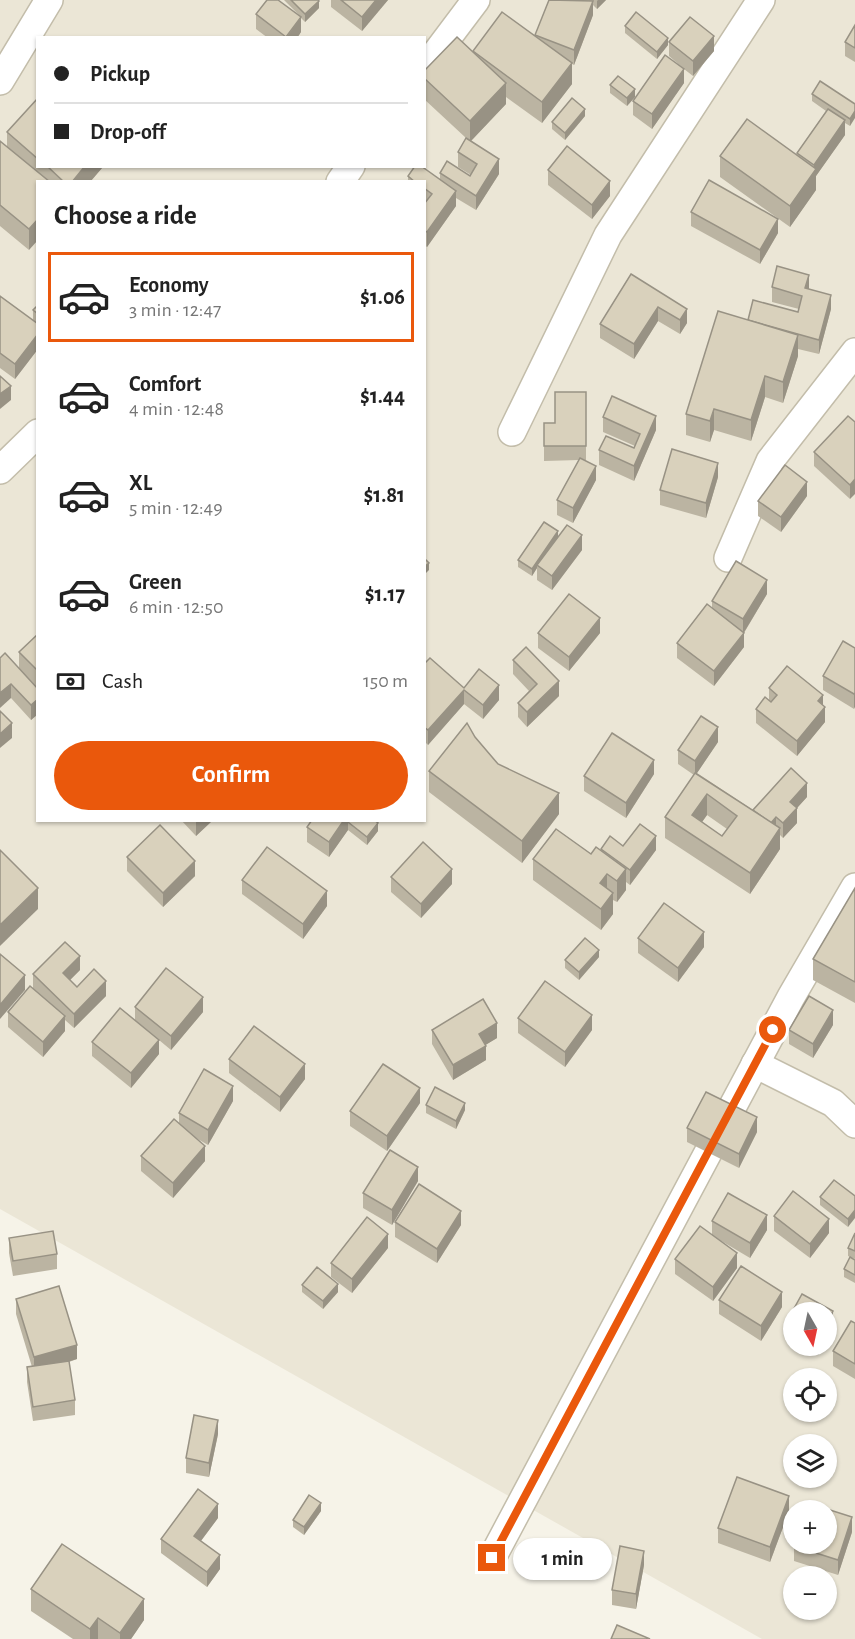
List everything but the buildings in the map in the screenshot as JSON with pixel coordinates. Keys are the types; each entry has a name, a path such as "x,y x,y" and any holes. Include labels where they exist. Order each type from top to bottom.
{"street":[{"path":"0,81 49,0"},
{"path":"426,66 476,0"},
{"path":"512,432 608,235 761,0"},
{"path":"728,558 770,461 855,352"},
{"path":"0,470 36,435"},
{"path":"492,1558 791,997 855,887"},
{"path":"755,1064 833,1103 855,1124"}],"shaded area":[{"path":"0,0 855,0 855,1639 762,1639 0,1209"}],"route":[{"path":"492,1558 773,1030"}]}
